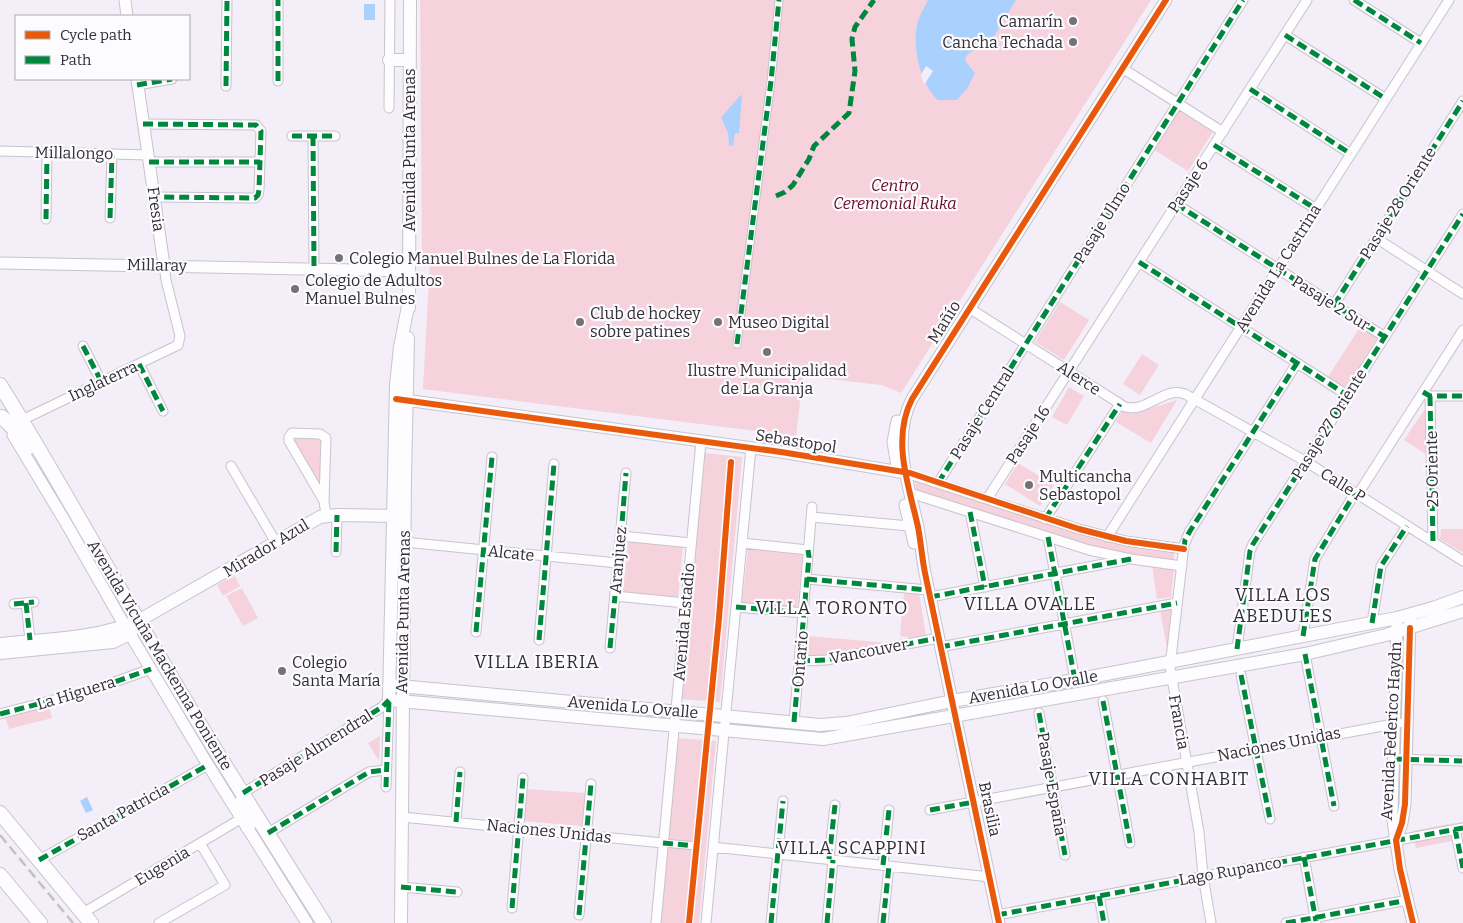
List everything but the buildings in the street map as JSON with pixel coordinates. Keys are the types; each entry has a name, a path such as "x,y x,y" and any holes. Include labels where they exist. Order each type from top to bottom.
{"main road":[{"name":"Avenida Punta Arenas","path":"389,700 399,516 400,347 408,301 410,0"},
{"path":"390,60 409,60"},
{"name":"Avenida Vicuña Mackenna Poniente","path":"0,385 56,478 131,627 268,833 324,923"},
{"path":"1,416 21,436 45,468 56,478"},
{"name":"Mirador Azul","path":"0,653 108,642 120,639 131,627 314,519 332,515 399,516"},
{"name":"Avenida Punta Arenas","path":"399,516 404,542 401,923"},
{"name":"Avenida Lo Ovalle","path":"389,685 820,725 839,724 952,701 1075,680 1397,618 1463,597"},
{"name":"Avenida Lo Ovalle","path":"389,700 823,739 1305,654 1404,629 1463,611"},
{"name":"Mirador Azul","path":"0,644 105,633 131,627"},
{"path":"242,794 245,823"},
{"path":"0,813 87,918"},
{"path":"0,875 40,923"}],"street":[{"path":"125,0 127,15"},
{"path":"226,86 227,0"},
{"path":"278,0 278,82"},
{"name":"Avenida Punta Arenas","path":"389,108 390,0"},
{"path":"737,344 772,81 779,0"},
{"name":"Mañío","path":"952,701 910,493 894,448 894,430 900,416 1166,0"},
{"path":"1178,103 1243,0"},
{"name":"Pasaje 6","path":"1069,371 1307,0"},
{"path":"1354,0 1421,43"},
{"path":"1368,9 1374,0"},
{"name":"Avenida La Castrina","path":"1107,537 1449,0"},
{"path":"1285,35 1386,99"},
{"path":"1122,68 1222,132"},
{"path":"137,82 160,80"},
{"name":"Fresia","path":"137,82 164,265 180,339"},
{"path":"1250,89 1351,154"},
{"name":"Pasaje 28 Oriente","path":"1334,304 1463,100"},
{"name":"Pasaje Ulmo","path":"1026,343 1178,103"},
{"path":"143,124 256,125 260,128 258,195 255,198 154,197"},
{"path":"292,136 335,136"},
{"path":"313,136 314,269"},
{"path":"1214,145 1316,209"},
{"name":"Millalongo","path":"0,151 112,154 148,158 260,162"},
{"path":"46,219 47,153"},
{"path":"110,218 112,154"},
{"name":"Pasaje 2 Sur","path":"1176,204 1384,337"},
{"name":"Pasaje 27 Oriente","path":"1237,649 1252,547 1463,214"},
{"path":"1376,238 1463,294"},
{"path":"1139,262 1347,395"},
{"name":"Millaray","path":"0,263 408,271"},
{"name":"Alerce","path":"969,308 1129,408 1137,408 1175,392 1182,392 1195,399"},
{"path":"1303,636 1315,559 1352,498 1358,494 1427,394 1463,330"},
{"name":"Inglaterra","path":"22,420 175,347 180,339"},
{"name":"Pasaje Central","path":"938,483 1026,343"},
{"path":"83,346 101,381"},
{"path":"1184,549 1185,540 1190,531 1297,363"},
{"path":"139,364 162,411"},
{"name":"Pasaje 16","path":"986,499 1069,371"},
{"path":"1427,394 1463,396"},
{"name":"25 Oriente","path":"1427,394 1433,542"},
{"name":"Calle P","path":"1195,399 1254,430 1463,561"},
{"name":"Sebastopol","path":"401,400 751,448 902,472 1045,519 1107,537 1184,549"},
{"path":"1045,519 1120,404"},
{"name":"Avenida Vicuña Mackenna Poniente","path":"1,416 131,627 151,669 208,765 307,923"},
{"path":"324,501 326,438 320,434 292,433 289,441 332,515 336,552"},
{"name":"Avenida Estadio","path":"656,923 701,441"},
{"path":"706,923 751,448"},
{"path":"476,632 492,457"},
{"path":"538,640 554,464"},
{"path":"231,466 275,541"},
{"name":"Mañío","path":"902,472 909,526 925,573"},
{"name":"Aranjuez","path":"610,648 626,473"},
{"path":"910,493 1089,550 1131,559 1182,566"},
{"name":"Ontario","path":"794,722 812,507"},
{"path":"970,512 985,587"},
{"path":"812,517 909,526"},
{"name":"25 Oriente","path":"1372,623 1381,566 1408,526"},
{"path":"621,536 691,543"},
{"path":"1048,537 1075,680"},
{"name":"Alcate","path":"404,542 618,563"},
{"path":"742,543 808,550"},
{"name":"Francia","path":"1184,549 1170,662 1171,677 1200,838 1210,923"},
{"path":"807,580 929,594 985,587 1131,559"},
{"path":"615,596 685,603"},
{"path":"14,604 30,602 30,640"},
{"name":"Vancouver","path":"800,661 826,660 1064,624 1177,603"},
{"path":"736,607 804,613"},
{"name":"Avenida Federico Haydn","path":"1410,614 1404,629 1396,679 1392,814 1400,869 1413,923"},
{"name":"Avenida Federico Haydn","path":"1396,840 1403,814 1408,680 1404,629 1397,618"},
{"path":"1305,654 1334,806"},
{"name":"La Higuera","path":"0,714 92,690 151,669"},
{"path":"1241,675 1270,819"},
{"path":"1396,679 1408,680"},
{"name":"Avenida Punta Arenas","path":"386,787 389,700"},
{"name":"Pasaje Almendral","path":"242,794 382,707 389,700"},
{"name":"Brasilia","path":"952,701 998,919"},
{"path":"1103,701 1130,843"},
{"name":"Pasaje España","path":"1039,713 1065,855"},
{"name":"Naciones Unidas","path":"930,810 1395,723 1407,723"},
{"path":"1394,758 1462,761"},
{"name":"Santa Patricia","path":"38,860 208,765"},
{"path":"268,833 370,772 386,770"},
{"path":"456,822 460,772"},
{"path":"512,908 523,778"},
{"path":"579,915 591,784"},
{"path":"771,923 783,800"},
{"path":"827,923 835,805"},
{"path":"883,923 889,810"},
{"name":"Naciones Unidas","path":"402,817 697,846"},
{"name":"Eugenia","path":"87,918 200,843 245,823"},
{"path":"1459,829 1463,868"},
{"name":"Lago Rupanco","path":"998,919 1099,896 1459,829"},
{"path":"159,923 225,885 200,843"},
{"path":"713,847 990,877"},
{"path":"1304,857 1316,920"},
{"path":"402,887 457,892"},
{"path":"1099,896 1104,923"},
{"path":"1286,923 1316,920 1408,900"}],"green space":[{"name":"Centro Ceremonial Ruka","path":"420,0 1151,0 901,393 881,385 803,376 796,436 423,389 430,260 422,252"},
{"path":"1179,111 1213,132 1188,171 1154,150"},
{"path":"1060,302 1089,320 1064,360 1035,342"},
{"path":"1360,327 1377,338 1346,388 1328,377"},
{"path":"1142,354 1159,365 1140,395 1123,384"},
{"path":"1069,387 1084,396 1067,425 1052,417"},
{"path":"1177,400 1151,443 1116,422 1124,409 1133,414"},
{"path":"1427,406 1429,456 1404,440"},
{"path":"295,437 321,438 321,480 317,482 294,442"},
{"path":"705,453 742,457 720,702 682,699"},
{"name":"Multicancha Sebastopol","path":"1018,463 1054,485 1040,506 1005,484"},
{"path":"915,481 1081,535 1174,552 1174,561 1108,549 1044,532 916,491"},
{"path":"1441,529 1463,529 1463,553 1440,539"},
{"path":"628,541 683,547 678,597 623,592"},
{"path":"748,549 803,555 797,608 742,603"},
{"path":"1152,565 1174,569 1171,597 1157,599"},
{"path":"234,575 240,586 223,596 217,585"},
{"path":"242,588 258,618 243,626 226,596"},
{"path":"904,593 919,593 926,636 911,638 900,636"},
{"path":"1172,609 1167,648 1160,610"},
{"path":"808,636 889,643 827,657 806,656"},
{"path":"48,705 52,718 9,729 5,716"},
{"path":"380,736 379,761 368,743"},
{"path":"677,738 716,741 699,923 659,923"},
{"path":"525,789 585,793 582,826 522,821"},
{"path":"1449,824 1452,841 1416,848 1413,831"}],"water":[{"path":"928,0 1016,0 993,38 968,54 965,58 975,73 967,89 957,100 938,100 926,84 922,74 917,52 916,31 919,18"},
{"path":"364,4 375,4 375,20 364,20"},
{"path":"742,94 739,133 735,133 733,146 729,145 728,133 721,117"},
{"path":"87,797 93,810 86,813 80,801"}],"pier":[{"path":"926,66 933,71 924,85 921,75"}],"railway":[{"path":"0,835 73,923"}],"marked path":[{"path":"226,86 227,0"},
{"path":"278,0 278,81"},
{"path":"737,344 771,81 779,0"},
{"path":"776,196 785,192 793,185 809,159 814,146 849,113 855,71 852,39 855,27 874,0"},
{"path":"938,483 1243,0"},
{"path":"1354,0 1421,43"},
{"path":"1285,35 1386,99"},
{"path":"137,85 166,80"},
{"path":"1250,89 1351,154"},
{"path":"1334,305 1463,101"},
{"path":"143,124 256,125 261,131 259,190 255,198 154,197"},
{"path":"292,136 335,136"},
{"path":"313,136 314,269"},
{"path":"1214,145 1316,209"},
{"path":"46,219 47,153"},
{"path":"110,218 112,154"},
{"path":"149,162 260,162"},
{"path":"1176,204 1385,337"},
{"path":"1237,649 1250,551 1253,544 1463,214"},
{"path":"1139,262 1347,395"},
{"path":"83,346 101,381"},
{"path":"1184,549 1185,540 1190,531 1297,363"},
{"path":"139,364 163,411"},
{"path":"1423,392 1430,396 1463,396"},
{"path":"1430,396 1433,542"},
{"path":"1045,519 1120,404"},
{"path":"476,632 492,457"},
{"path":"539,640 554,464"},
{"path":"621,536 626,473"},
{"path":"1303,636 1315,559 1352,498 1358,494"},
{"path":"970,512 985,587"},
{"path":"336,552 337,515"},
{"path":"1372,623 1381,566 1407,526"},
{"path":"1048,537 1075,680"},
{"path":"794,722 809,557 808,550"},
{"path":"930,597 1131,559"},
{"path":"807,579 928,590"},
{"path":"610,648 615,596"},
{"path":"14,604 34,602"},
{"path":"26,603 30,640"},
{"path":"940,647 1177,603"},
{"path":"736,607 804,613"},
{"path":"800,661 826,660 938,638"},
{"path":"1305,654 1334,806"},
{"path":"0,714 92,690 151,669"},
{"path":"1241,675 1270,819"},
{"path":"386,787 389,700"},
{"path":"243,793 382,707 389,700"},
{"path":"1103,701 1130,843"},
{"path":"1039,713 1065,855"},
{"path":"1394,759 1462,761"},
{"path":"39,860 208,765"},
{"path":"268,833 369,772 386,770"},
{"path":"456,822 460,772"},
{"path":"512,908 523,778"},
{"path":"579,915 591,784"},
{"path":"771,923 783,801"},
{"path":"930,810 974,802"},
{"path":"829,859 835,805"},
{"path":"883,865 889,810"},
{"path":"997,915 1463,828"},
{"path":"1455,829 1463,868"},
{"path":"663,843 697,846"},
{"path":"1304,857 1316,921"},
{"path":"827,923 833,860"},
{"path":"883,923 889,866"},
{"path":"401,887 457,892"},
{"path":"1099,896 1104,923"},
{"path":"1286,923 1408,900"}],"cycle path":[{"path":"999,923 925,573 918,527 904,463 903,431 912,399 1166,0"},
{"path":"396,399 781,452 910,473 1079,529 1126,541 1184,549"},
{"path":"689,923 719,618 731,462"},
{"path":"1410,628 1405,804 1402,823 1396,840 1400,869 1413,923"}],"place":[{"name":"Camarín","path":"1073,21"},
{"name":"Cancha Techada","path":"1073,42"},
{"name":"Colegio Manuel Bulnes de La Florida","path":"339,258"},
{"name":"Colegio de Adultos Manuel Bulnes","path":"295,289"},
{"name":"Club de hockey sobre patines","path":"580,322"},
{"name":"Museo Digital","path":"718,322"},
{"name":"Ilustre Municipalidad de La Granja","path":"767,352"},
{"name":"Multicancha Sebastopol","path":"1029,485"},
{"name":"Colegio Santa María","path":"282,671"}],"district":[{"name":"VILLA OVALLE","path":"1030,604"},
{"name":"VILLA LOS ABEDULES","path":"1283,605"},
{"name":"VILLA TORONTO","path":"832,608"},
{"name":"VILLA IBERIA","path":"537,662"},
{"name":"VILLA CONHABIT","path":"1169,779"},
{"name":"VILLA SCAPPINI","path":"852,848"}]}
